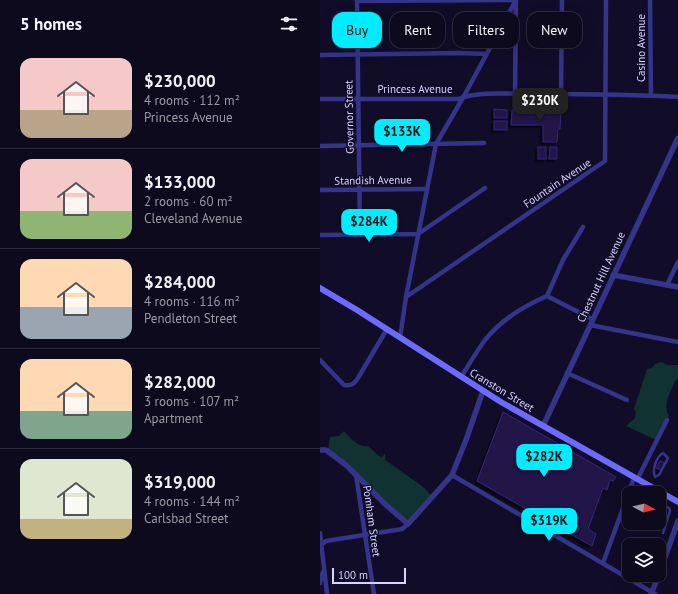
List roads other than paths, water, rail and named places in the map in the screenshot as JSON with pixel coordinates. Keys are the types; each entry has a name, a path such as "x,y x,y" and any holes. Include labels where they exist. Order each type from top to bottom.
{"main road":[{"name":"Cranston Street","path":"320,288 483,391 542,426 678,502"}],"street":[{"path":"357,0 516,0"},
{"name":"Governor Street","path":"357,0 360,234"},
{"path":"400,338 406,297 436,144 516,0"},
{"path":"515,94 516,0"},
{"path":"561,94 562,0"},
{"name":"Fountain Avenue","path":"406,297 605,161 606,0"},
{"name":"Casino Avenue","path":"650,0 650,96"},
{"path":"320,55 486,54"},
{"name":"Princess Avenue","path":"320,100 358,98 458,99 471,94 561,94 678,97"},
{"name":"Chestnut Hill Avenue","path":"542,426 678,138"},
{"path":"320,146 484,143"},
{"path":"320,235 418,234 485,188"},
{"name":"Standish Avenue","path":"320,190 427,189"},
{"path":"461,377 485,340 499,325 526,305 547,296 563,260 582,227"},
{"path":"667,285 678,262"},
{"path":"613,275 678,287"},
{"path":"547,296 591,322 678,342"},
{"path":"320,360 344,385 350,386 354,384 388,330"},
{"path":"567,373 627,400"},
{"path":"321,545 326,541 402,529 408,524 452,475 483,391"},
{"path":"603,563 636,479 667,420"},
{"path":"320,450 326,450 335,456 408,524"},
{"name":"Pomham Street","path":"356,475 374,594"},
{"path":"452,475 653,593 656,582"},
{"path":"666,554 678,521"},
{"path":"320,534 327,594"},
{"path":"320,583 324,570"}],"lane":[{"path":"663,453 668,458 659,475 655,477 653,470 659,456 663,453"},
{"path":"666,507 670,511 666,524"}]}
